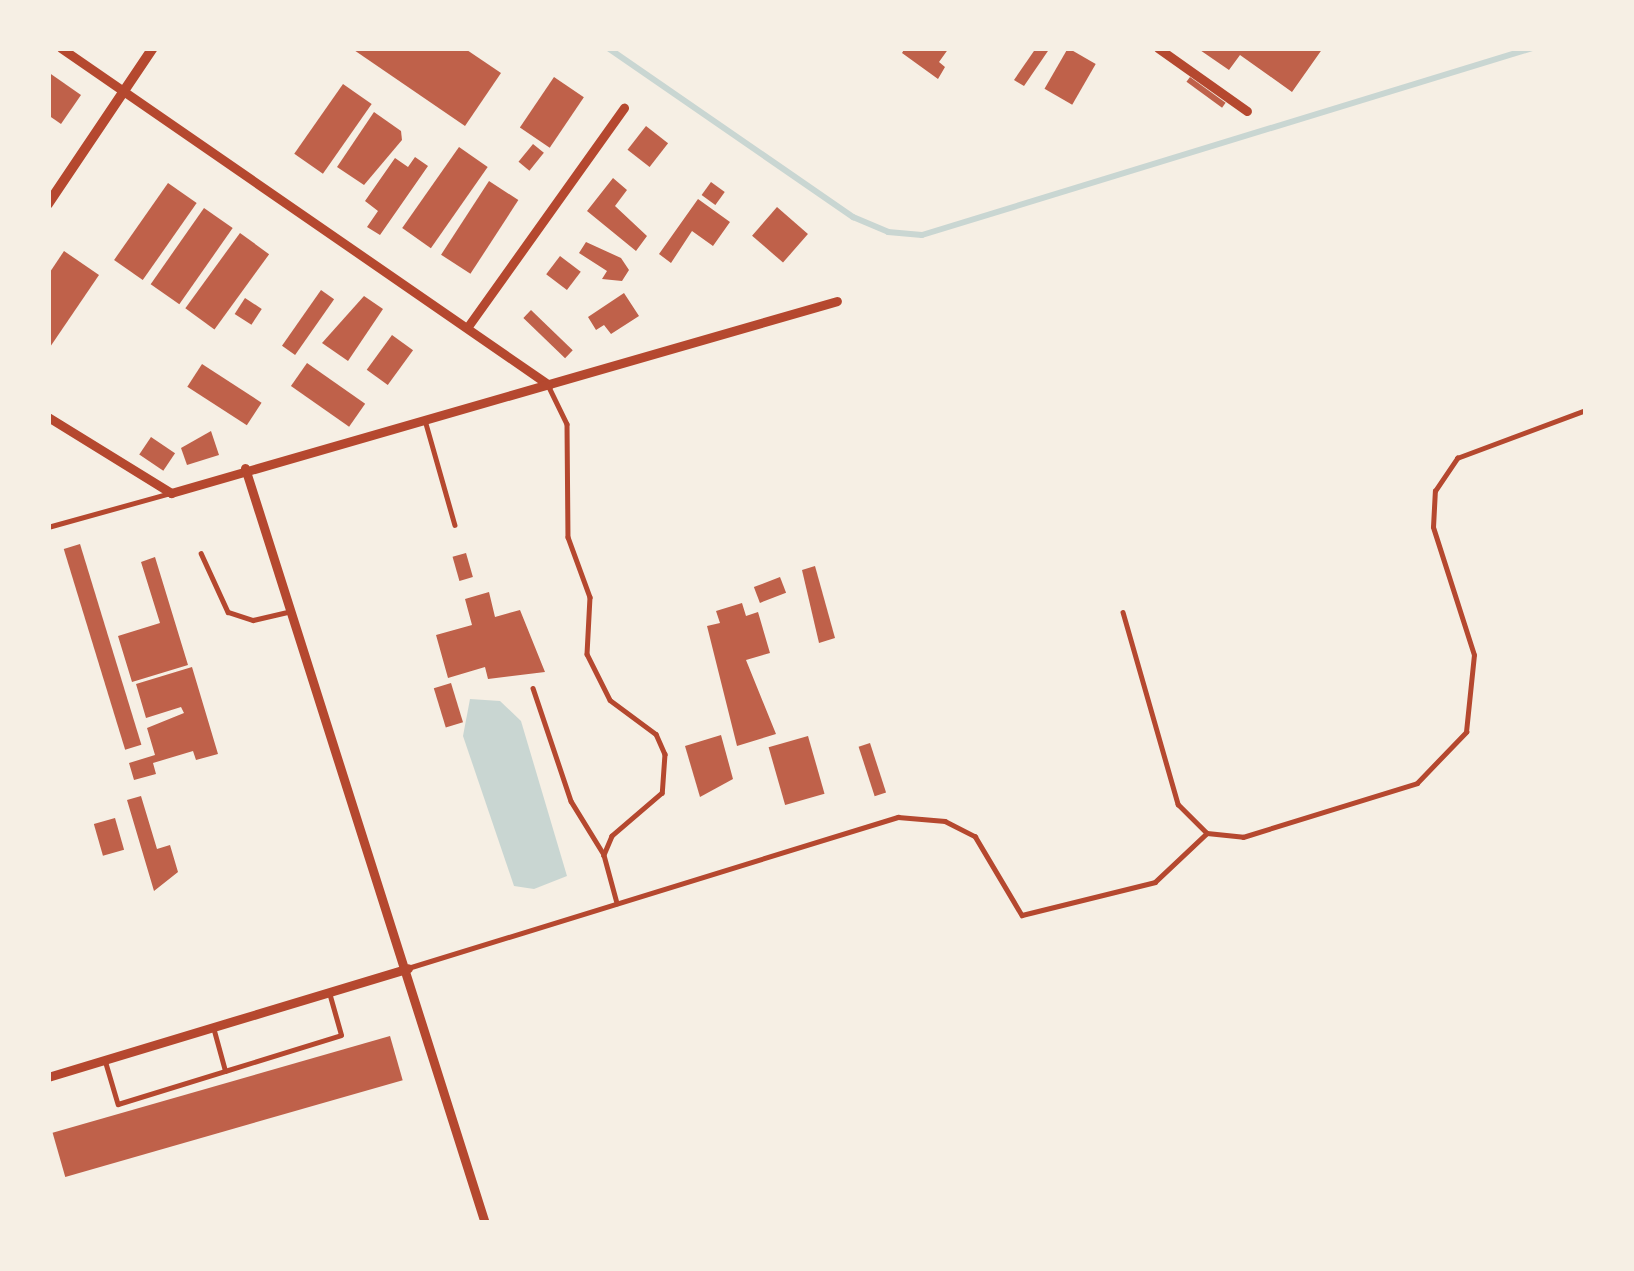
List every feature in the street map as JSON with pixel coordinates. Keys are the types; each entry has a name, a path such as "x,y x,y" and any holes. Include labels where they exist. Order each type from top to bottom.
{"street":[{"path":"61,48 549,385"},
{"path":"48,204 153,48"},
{"path":"1158,48 1247,111"},
{"path":"469,326 624,108"},
{"path":"48,417 171,493 245,468 837,302"},
{"path":"245,468 288,612 325,702 485,1223"},
{"path":"48,1077 407,968"}],"lane":[{"path":"549,385 567,424 568,537 590,597 587,654 610,700 656,734 665,754 662,793 612,836 604,855"},
{"path":"1123,613 1178,804 1207,833 1244,837 1417,783 1466,732 1474,655 1433,527 1435,491 1456,458 1586,410"},
{"path":"425,419 455,525"},
{"path":"48,527 171,493"},
{"path":"201,553 220,600 239,620 288,612"},
{"path":"533,688 571,801 604,855 617,904"},
{"path":"407,968 898,817 945,821 975,836 1022,915 1155,882 1207,833"},
{"path":"105,1060 118,1104 225,1072 341,1035 329,992"},
{"path":"213,1027 225,1072"}],"shaded area":[{"path":"470,699 500,701 521,721 567,876 534,889 514,886 463,736"}],"building":[{"path":"351,48 464,48 501,73 465,126"},
{"path":"905,48 949,48 939,62 945,67 938,79 902,53"},
{"path":"1036,48 1050,48 1024,86 1014,80"},
{"path":"1068,48 1096,64 1072,105 1044,89"},
{"path":"1197,48 1323,48 1292,92 1240,55 1229,70"},
{"path":"48,72 81,95 61,124 48,115"},
{"path":"554,77 584,97 550,148 520,128"},
{"path":"1190,77 1226,103 1222,108 1186,82"},
{"path":"343,84 372,104 323,174 294,154"},
{"path":"374,112 401,131 402,140 364,185 337,167"},
{"path":"646,126 668,143 650,167 628,150"},
{"path":"533,144 544,153 529,171 519,162"},
{"path":"459,147 488,167 431,248 402,228"},
{"path":"415,157 428,166 380,235 367,227 378,211 365,201 395,158 408,167"},
{"path":"613,178 627,190 615,206 647,236 636,251 587,211"},
{"path":"489,181 518,200 470,274 441,255"},
{"path":"711,182 725,192 715,205 702,195"},
{"path":"168,183 197,203 143,280 114,260"},
{"path":"698,199 730,222 713,246 692,231 671,263 659,254"},
{"path":"777,207 808,234 783,263 752,236"},
{"path":"204,208 233,228 179,304 151,284"},
{"path":"240,233 269,254 214,329 185,308"},
{"path":"586,242 621,258 629,270 622,281 602,279 607,271 579,253"},
{"path":"64,251 99,275 48,350 48,275"},
{"path":"560,256 581,272 567,290 546,274"},
{"path":"321,290 334,299 295,355 282,346"},
{"path":"624,293 639,316 611,334 604,325 596,330 588,317"},
{"path":"364,296 383,309 348,361 322,343"},
{"path":"245,298 262,309 251,325 235,314"},
{"path":"531,310 573,350 565,358 523,318"},
{"path":"392,335 413,350 388,385 367,370"},
{"path":"307,363 365,404 349,427 291,386"},
{"path":"202,364 262,403 247,425 187,387"},
{"path":"211,431 219,455 187,465 181,448"},
{"path":"151,437 175,453 163,471 139,454"},
{"path":"80,544 141,745 125,750 64,549"},
{"path":"466,553 473,577 459,581 453,557"},
{"path":"155,557 188,665 132,682 118,636 160,623 141,562"},
{"path":"815,566 835,638 819,643 802,570"},
{"path":"780,577 786,593 760,603 754,587"},
{"path":"489,592 495,617 520,610 545,672 488,679 485,667 448,678 436,635 472,625 465,599"},
{"path":"742,603 746,616 758,612 770,653 746,660 776,734 737,746 707,626 720,623 716,611"},
{"path":"192,667 218,754 196,760 193,751 153,763 156,774 134,780 129,763 155,755 147,728 184,713 181,707 146,718 136,684"},
{"path":"451,683 463,722 446,727 434,688"},
{"path":"721,735 733,779 700,797 685,746"},
{"path":"808,736 825,794 785,805 769,747"},
{"path":"870,743 886,792 875,796 859,747"},
{"path":"141,796 157,849 170,845 178,872 154,891 127,800"},
{"path":"115,818 124,850 103,856 94,824"},
{"path":"390,1036 403,1080 65,1177 53,1133"}],"waterway":[{"path":"608,48 853,217 888,232 922,235 1532,48"}]}
